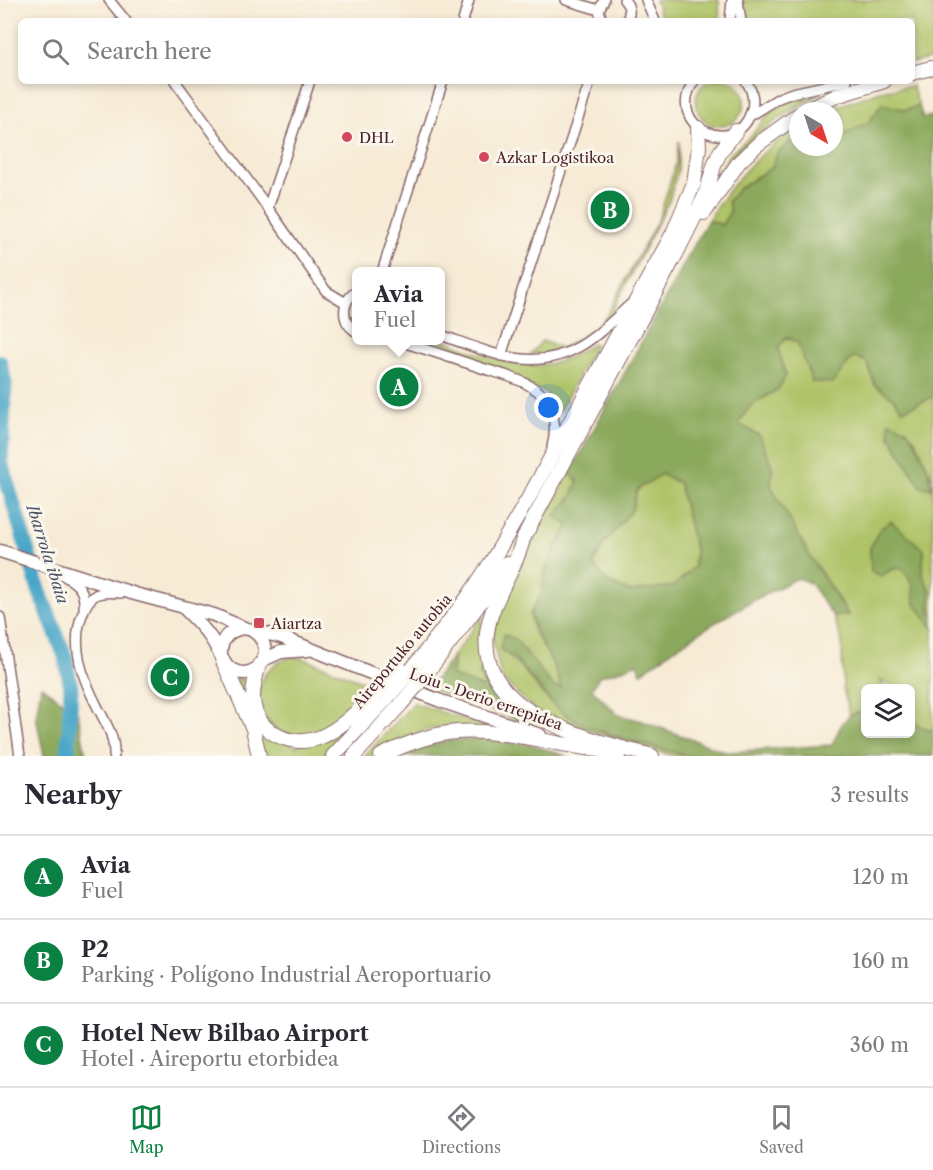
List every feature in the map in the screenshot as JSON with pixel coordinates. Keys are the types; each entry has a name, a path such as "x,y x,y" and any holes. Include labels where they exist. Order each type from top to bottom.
{"highway":[{"path":"915,71 932,68"},
{"path":"824,102 874,84"},
{"path":"676,254 739,162 758,144 789,122"},
{"name":"Aireportuko autobia","path":"333,756 468,597 509,532 673,233 690,197 697,165 698,128"},
{"path":"652,756 596,740 552,724 514,701 500,685 490,667 487,633 491,616 519,555 522,539 676,254 705,196 720,152 736,131"},
{"name":"Aireportuko autobia","path":"354,756 423,678 477,607 522,539"},
{"path":"222,656 253,729 259,756"},
{"path":"261,663 255,677 254,706 271,731 281,738 307,741 322,736 382,696"},
{"path":"381,756 417,741 457,732 482,732 586,748"}],"main road":[{"name":"Loiu - Derio errepidea","path":"0,551 135,594 214,615 247,629 280,637 494,721 619,756"},
{"path":"184,608 204,629 230,669 248,672 281,652 311,651"},
{"path":"222,656 223,640 227,635 238,629 247,629 256,632 264,642 265,648 261,663"}],"street":[{"path":"109,0 124,18"},
{"path":"464,18 470,0"},
{"path":"566,0 599,9"},
{"path":"601,18 599,9 604,0"},
{"path":"624,0 629,6 630,12 627,18"},
{"path":"646,0 654,18"},
{"path":"730,18 732,0"},
{"path":"738,0 741,18"},
{"path":"176,84 268,207 326,291 346,303"},
{"path":"268,207 309,84"},
{"path":"384,267 442,84"},
{"path":"501,356 589,84"},
{"path":"689,84 686,106 688,114 698,128 713,135 736,131 750,116 779,98 833,84"},
{"path":"748,84 753,99 750,116"},
{"path":"352,294 346,303 345,318 352,328"},
{"path":"445,336 501,356 534,361 564,354 590,339 636,300"},
{"path":"410,345 514,379 540,392 554,416 555,433 549,461"},
{"path":"49,566 79,585 84,594 84,607 77,640 78,655 84,682 110,728 114,756"},
{"path":"84,607 91,597 101,592 135,594"},
{"path":"0,617 4,686 21,756"}],"green space":[{"path":"655,0 719,0 720,18 661,18"},
{"path":"743,0 933,0 933,58 915,62 915,18 746,18"},
{"path":"704,84 736,84 743,97 742,111 737,119 720,126 703,119 696,102 698,93"},
{"path":"912,86 919,106 906,110 882,104 869,122 843,135 843,104 880,91"},
{"path":"819,95 806,102 789,102 789,112 742,149 720,173 729,155 752,135 769,113 786,102"},
{"path":"882,104 906,110 919,106 923,118 933,116 933,397 903,410 893,398 875,385 867,362 855,357 845,365 832,383 812,382 798,343 787,337 778,348 786,376 778,389 750,406 738,424 759,435 772,466 771,486 811,558 848,615 833,616 810,583 798,578 717,621 641,673 637,663 599,676 592,689 618,715 639,720 726,752 832,745 843,722 861,712 861,738 915,738 915,724 933,730 933,756 688,756 587,727 558,710 515,659 500,649 504,634 515,639 554,687 561,688 555,668 537,634 530,614 541,595 546,568 569,526 555,516 571,497 578,482 570,473 708,220 722,225 730,212 728,201 739,188 773,167 775,157 789,143 789,156 843,156 843,135 869,122","holes":["661,474 679,483 695,549 694,567 674,586 630,592 606,581 593,564 605,542 632,510 637,490"]},
{"path":"789,132 789,144 778,153 774,167 754,178 722,225 708,220 728,191 771,146"},
{"path":"679,141 678,170 669,201 611,313 590,334 573,345 548,354 531,354 542,341 561,348 568,345 592,329 607,314 659,218 676,163"},
{"path":"787,337 798,343 812,382 842,372 846,362 855,356 867,362 875,385 893,398 903,409 933,397 933,480 916,441 905,428 890,436 921,487 931,488 933,481 933,615 930,611 930,590 922,573 924,550 904,533 870,548 871,563 882,575 892,569 902,568 912,583 915,604 933,628 933,730 915,724 915,684 888,684 880,680 882,684 861,684 861,712 850,716 843,688 842,642 833,616 848,614 811,558 771,486 772,466 750,432 738,424 750,406 778,389 778,348"},
{"path":"445,340 496,359 539,365 559,362 592,344 595,345 558,414 546,393 450,354"},
{"path":"889,422 907,430 911,435 927,467 931,488 921,487 890,436"},
{"path":"570,473 578,481 571,497 556,516 569,526 546,568 541,595 530,614 534,632 557,669 561,688 554,688 515,639 500,649 516,663 550,702 571,718 602,733 688,756 672,756 582,729 536,711 502,679 492,637 497,616 531,544"},
{"path":"661,474 679,483 695,549 694,568 674,586 630,592 606,581 593,564 605,542 632,510 637,490"},
{"path":"891,521 924,550 922,573 930,590 933,628 915,604 912,583 902,568 892,569 882,576 871,572 870,548 880,529"},
{"path":"483,615 481,644 486,686 483,688 452,676 453,656"},
{"path":"453,656 452,676 483,688 485,686 479,673 486,669 499,692 516,709 531,719 533,726 429,688"},
{"path":"292,657 302,658 373,685 332,725 316,733 298,736 282,731 269,722 261,709 258,694 262,679 273,666"},
{"path":"236,678 249,681 250,706 295,747 370,707 322,756 262,756"},
{"path":"41,686 78,713 86,756 44,756 36,717"},
{"path":"414,703 501,731 434,728 408,737 373,756 364,756"},
{"path":"483,739 529,744 567,756 400,756 443,741"}],"waterway":[{"name":"Ibarrola ibaia","path":"0,362 5,384 1,462 40,593 65,656 71,687 68,756"}],"place":[{"name":"DHL","path":"347,137"},
{"name":"Azkar Logistikoa","path":"484,157"},
{"name":"P2","path":"610,210"},
{"name":"Avia","path":"399,387"},
{"name":"Aiartza","path":"259,623"},
{"name":"Hotel New Bilbao Airport","path":"170,677"}]}
